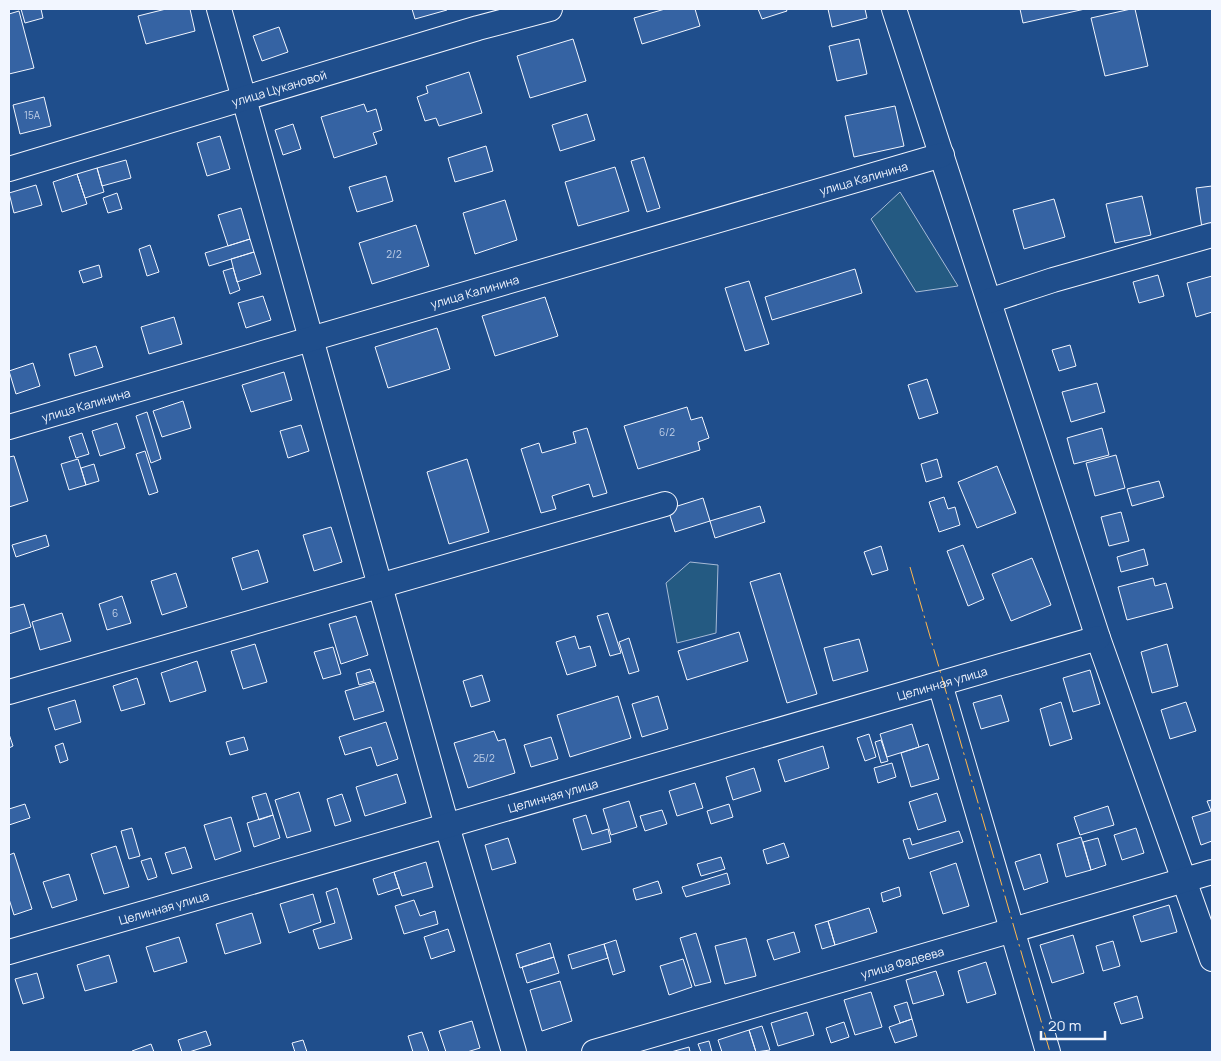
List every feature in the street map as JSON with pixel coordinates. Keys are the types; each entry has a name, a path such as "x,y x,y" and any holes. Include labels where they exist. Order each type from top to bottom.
{"street":[{"path":"219,9 447,826 514,1052"},
{"name":"улица Цукановой","path":"9,166 243,98 476,18 550,9"},
{"path":"894,9 1098,638 1212,959"},
{"name":"улица Калинина","path":"9,427 942,155"},
{"path":"989,301 1053,280 1212,235"},
{"path":"9,692 665,504"},
{"name":"Целинная улица","path":"9,952 1098,638"},
{"path":"940,684 1014,930 1048,1052"},
{"name":"улица Фадеева","path":"594,1052 1212,872"}],"shaded area":[{"path":"900,192 958,286 916,292 871,219"},
{"path":"690,562 718,565 716,633 677,643 666,583"}],"building":[{"path":"21,9 41,9 43,18 25,23"},
{"path":"166,9 190,9 195,31 146,44 138,16"},
{"path":"412,9 446,9 447,10 415,19"},
{"path":"665,9 695,9 700,26 642,44 634,18"},
{"path":"758,9 786,9 787,11 762,19"},
{"path":"828,9 865,9 867,18 832,27"},
{"path":"1020,9 1085,9 1023,23"},
{"path":"1135,9 1148,66 1105,76 1091,18"},
{"path":"19,11 34,68 9,74 9,14"},
{"path":"279,27 288,52 262,61 253,36"},
{"path":"573,39 586,81 530,98 517,56"},
{"path":"859,39 867,74 837,81 829,46"},
{"path":"469,72 482,113 439,126 436,118 425,121 417,97 428,93 426,86"},
{"path":"44,97 51,126 20,134 13,105"},
{"path":"364,104 367,112 376,109 382,130 373,133 377,144 334,158 321,117"},
{"path":"895,106 904,146 854,157 845,116"},
{"path":"587,114 595,140 560,151 552,125"},
{"path":"293,124 301,149 283,155 275,130"},
{"path":"220,136 230,169 207,176 197,143"},
{"path":"486,146 493,171 455,182 448,158"},
{"path":"644,157 660,208 647,212 631,161"},
{"path":"126,160 131,178 102,186 97,168"},
{"path":"615,167 629,211 578,226 565,182"},
{"path":"97,168 104,192 85,198 77,174"},
{"path":"77,174 87,204 62,212 53,182"},
{"path":"386,176 393,201 357,212 349,187"},
{"path":"36,185 42,205 14,213 9,193"},
{"path":"1212,186 1212,226 1202,228 1196,188"},
{"path":"117,193 122,209 108,213 103,198"},
{"path":"1142,196 1151,235 1115,243 1106,204"},
{"path":"1054,199 1065,237 1024,249 1013,210"},
{"path":"505,200 517,240 475,254 463,213"},
{"path":"241,208 250,239 228,246 218,215"},
{"path":"416,225 429,266 372,284 359,243"},
{"path":"250,239 254,252 209,266 205,253"},
{"path":"150,245 159,272 147,276 139,249"},
{"path":"254,252 261,274 237,282 231,259"},
{"path":"99,265 102,277 83,283 79,271"},
{"path":"233,268 240,290 230,294 223,271"},
{"path":"855,269 862,293 772,320 765,297"},
{"path":"1158,275 1164,296 1139,303 1133,282"},
{"path":"1212,276 1212,312 1196,317 1187,283"},
{"path":"749,281 769,344 745,351 725,288"},
{"path":"263,296 271,320 246,328 238,303"},
{"path":"545,297 558,336 495,356 482,316"},
{"path":"174,317 182,344 149,354 141,327"},
{"path":"437,328 450,369 388,388 375,347"},
{"path":"1070,345 1076,366 1059,371 1052,350"},
{"path":"96,346 103,367 75,376 69,354"},
{"path":"33,363 40,386 16,394 9,371"},
{"path":"284,372 292,400 251,412 242,385"},
{"path":"927,379 938,413 919,419 908,385"},
{"path":"1097,383 1105,412 1071,422 1062,392"},
{"path":"183,401 191,428 162,437 153,411"},
{"path":"687,407 691,420 702,417 709,438 698,442 700,450 638,469 624,426"},
{"path":"147,412 161,459 151,463 136,416"},
{"path":"117,423 125,448 100,456 92,431"},
{"path":"301,425 309,451 288,458 280,431"},
{"path":"587,428 607,493 593,497 589,484 552,496 556,509 541,513 521,449 539,443 542,453 576,443 573,432"},
{"path":"1102,428 1109,455 1074,464 1067,438"},
{"path":"82,433 89,454 76,458 69,437"},
{"path":"145,451 158,492 149,495 136,454"},
{"path":"1116,455 1125,488 1095,496 1086,463"},
{"path":"14,456 28,501 9,507 9,457"},
{"path":"78,459 86,485 69,490 61,464"},
{"path":"467,459 489,532 449,544 427,472"},
{"path":"937,459 942,477 926,482 921,464"},
{"path":"94,464 99,481 86,485 81,468"},
{"path":"997,466 1016,513 977,528 958,482"},
{"path":"1159,481 1164,497 1132,506 1127,489"},
{"path":"944,497 948,509 955,507 960,525 939,532 929,502"},
{"path":"703,498 710,521 675,532 668,509"},
{"path":"760,506 765,522 715,538 710,521"},
{"path":"1121,512 1129,541 1109,546 1101,517"},
{"path":"331,527 342,562 314,571 303,535"},
{"path":"46,535 49,546 16,557 12,545"},
{"path":"963,545 984,599 968,606 947,551"},
{"path":"881,546 888,570 872,575 864,552"},
{"path":"1144,549 1148,565 1121,572 1117,557"},
{"path":"258,550 268,582 242,590 232,558"},
{"path":"1032,558 1051,605 1011,621 992,574"},
{"path":"176,573 187,607 162,615 151,581"},
{"path":"780,573 817,694 787,703 750,582"},
{"path":"1153,578 1155,586 1166,583 1173,608 1127,620 1118,587"},
{"path":"122,596 131,623 107,630 99,604"},
{"path":"24,604 31,627 9,634 9,608"},
{"path":"62,613 71,641 40,650 32,622"},
{"path":"608,613 621,653 610,656 597,616"},
{"path":"356,616 368,655 341,664 329,624"},
{"path":"739,632 748,661 687,680 678,651"},
{"path":"575,636 579,649 590,646 596,666 567,675 556,642"},
{"path":"629,638 639,671 629,674 619,642"},
{"path":"859,639 868,671 833,681 824,648"},
{"path":"255,644 267,682 243,689 231,651"},
{"path":"1167,644 1178,686 1152,693 1141,652"},
{"path":"333,647 341,674 323,679 314,652"},
{"path":"197,661 206,691 170,702 161,673"},
{"path":"370,669 374,681 359,685 356,673"},
{"path":"1090,670 1100,704 1073,712 1063,678"},
{"path":"482,675 490,701 471,707 463,681"},
{"path":"137,678 145,704 121,711 113,686"},
{"path":"375,682 384,711 354,720 345,691"},
{"path":"1001,695 1009,721 981,729 973,703"},
{"path":"618,696 631,738 570,757 557,715"},
{"path":"658,696 668,729 642,737 632,704"},
{"path":"75,700 81,722 55,730 48,708"},
{"path":"1061,702 1072,739 1050,746 1040,709"},
{"path":"1186,702 1196,731 1170,739 1161,710"},
{"path":"386,722 398,759 377,766 371,747 345,755 339,737"},
{"path":"912,724 919,747 887,757 880,734"},
{"path":"494,731 498,741 505,739 515,773 468,788 454,743"},
{"path":"9,734 13,746 9,748"},
{"path":"869,734 876,757 865,761 857,738"},
{"path":"244,737 248,750 230,755 226,742"},
{"path":"551,737 558,759 531,767 524,745"},
{"path":"881,740 888,761 881,763 875,742"},
{"path":"63,743 68,760 60,763 55,746"},
{"path":"928,744 939,779 911,787 901,753"},
{"path":"823,746 829,768 785,782 778,760"},
{"path":"892,763 896,777 878,783 874,768"},
{"path":"754,768 761,791 733,800 726,777"},
{"path":"397,774 406,803 365,816 356,787"},
{"path":"695,783 703,808 677,816 669,791"},
{"path":"299,792 311,831 287,838 275,800"},
{"path":"266,793 273,815 259,820 252,797"},
{"path":"937,793 946,821 918,830 909,802"},
{"path":"342,794 351,821 335,826 327,799"},
{"path":"1212,800 1212,841 1201,845 1192,817 1211,811 1207,801"},
{"path":"629,801 637,827 611,835 603,809"},
{"path":"25,804 30,818 9,825 9,809"},
{"path":"729,804 733,817 711,824 707,811"},
{"path":"1108,806 1114,825 1080,835 1074,817"},
{"path":"662,810 667,824 645,831 640,816"},
{"path":"273,815 280,838 254,847 247,823"},
{"path":"586,815 592,834 608,829 611,842 582,850 573,819"},
{"path":"231,817 241,851 215,860 204,825"},
{"path":"132,828 140,856 129,859 121,831"},
{"path":"1136,828 1144,853 1122,860 1114,835"},
{"path":"959,831 963,842 909,859 903,840 910,838 912,845"},
{"path":"1081,837 1091,870 1066,877 1057,844"},
{"path":"508,838 516,863 492,870 485,845"},
{"path":"1098,838 1106,865 1091,870 1083,842"},
{"path":"784,843 789,857 767,864 763,850"},
{"path":"116,846 129,887 104,894 91,854"},
{"path":"185,847 192,868 172,874 165,853"},
{"path":"14,853 32,909 14,915 9,899 9,855"},
{"path":"1040,854 1048,882 1024,890 1015,862"},
{"path":"721,857 725,869 701,876 697,864"},
{"path":"151,858 157,877 148,880 141,861"},
{"path":"426,862 433,887 402,896 394,872"},
{"path":"956,863 969,906 943,914 930,872"},
{"path":"394,872 399,888 378,895 373,879"},
{"path":"727,873 730,884 686,897 682,887"},
{"path":"69,874 77,900 52,908 43,882"},
{"path":"658,881 662,893 636,900 633,889"},
{"path":"899,887 901,896 883,902 881,893"},
{"path":"337,888 352,939 319,949 313,930 335,923 326,892"},
{"path":"313,894 321,922 289,933 280,904"},
{"path":"414,900 420,916 435,911 438,924 404,934 395,906"},
{"path":"1169,905 1177,932 1141,942 1133,916"},
{"path":"869,908 877,932 835,945 828,921"},
{"path":"252,913 261,943 225,954 216,924"},
{"path":"828,921 835,945 822,949 815,925"},
{"path":"448,929 455,951 431,959 424,937"},
{"path":"794,932 800,952 774,960 767,940"},
{"path":"696,933 711,982 695,986 680,938"},
{"path":"1073,935 1084,973 1052,983 1040,945"},
{"path":"179,937 187,962 154,972 146,947"},
{"path":"746,938 756,976 725,984 715,946"},
{"path":"616,940 625,971 613,975 604,944"},
{"path":"1113,941 1120,966 1103,971 1096,946"},
{"path":"550,943 554,957 520,968 516,954"},
{"path":"604,944 608,958 572,969 568,955"},
{"path":"109,955 117,982 85,991 77,965"},
{"path":"554,957 559,973 527,983 522,967"},
{"path":"683,959 692,987 669,995 660,966"},
{"path":"986,962 996,994 967,1003 958,971"},
{"path":"936,971 944,995 913,1004 906,980"},
{"path":"37,973 44,998 23,1004 15,979"},
{"path":"560,981 572,1021 542,1031 530,990"},
{"path":"871,992 882,1027 855,1035 844,1000"},
{"path":"1137,996 1143,1018 1121,1024 1114,1003"},
{"path":"907,1002 912,1019 900,1023 894,1006"},
{"path":"807,1012 814,1035 778,1046 771,1023"},
{"path":"912,1019 917,1036 895,1043 889,1027"},
{"path":"472,1021 480,1048 467,1052 446,1052 439,1031"},
{"path":"844,1022 849,1037 831,1043 826,1028"},
{"path":"762,1026 770,1050 756,1052 749,1030"},
{"path":"749,1030 756,1052 722,1052 718,1040"},
{"path":"206,1031 211,1045 189,1052 182,1052 178,1040"},
{"path":"422,1032 429,1052 413,1052 408,1036"},
{"path":"303,1040 307,1052 295,1052 292,1043"},
{"path":"709,1041 712,1052 701,1052 698,1044"},
{"path":"151,1044 154,1052 132,1051"},
{"path":"689,1047 690,1052 671,1052"}],"power":[{"path":"910,567 1050,1052"}]}
